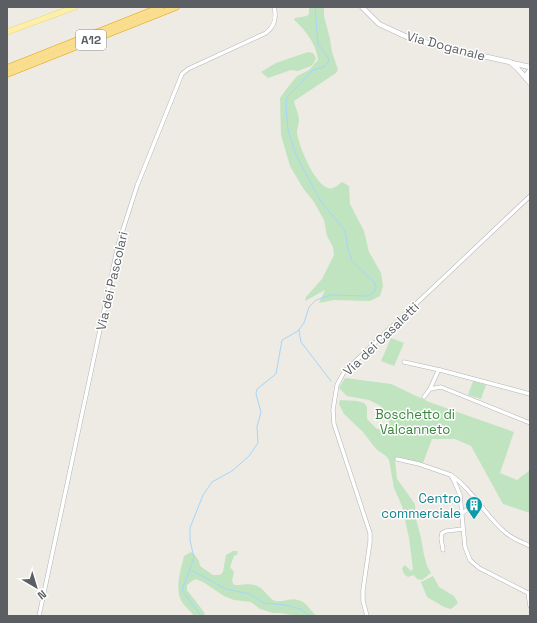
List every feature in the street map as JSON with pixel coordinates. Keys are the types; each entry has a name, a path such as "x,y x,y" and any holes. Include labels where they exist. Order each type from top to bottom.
{"highway":[{"name":"A12","path":"7,68 161,7"},
{"name":"A12","path":"7,74 176,7"}],"main road":[{"path":"7,32 75,7"},
{"name":"Via Doganale","path":"362,7 381,26 413,39 510,62 518,68 529,81"},
{"path":"510,62 522,64 530,68"},
{"path":"518,68 522,64"},
{"path":"518,68 530,68"},
{"path":"529,81 527,74 530,68"}],"street":[{"name":"Via dei Pascolari","path":"39,616 117,252 137,186 182,74 188,69 258,38 268,32 273,27 275,21 274,7"},
{"name":"Via dei Casaletti","path":"367,616 363,601 363,590 370,536 334,424 333,410 338,383 342,374 349,366 402,319 530,196"},
{"path":"404,362 530,394"},
{"path":"424,397 430,389 438,371 440,370"},
{"path":"430,389 438,387 444,388 529,422"},
{"path":"397,459 419,464 451,475 464,486 505,533 530,546"},
{"path":"451,475 458,491 466,551 470,560 474,565 529,594 530,606"},
{"path":"462,513 472,507 483,508"},
{"path":"443,550 441,538 442,533 446,531 463,529"}],"green space":[{"path":"309,7 324,7 324,16 332,52 338,70 336,73 294,101 299,118 297,132 298,138 308,164 323,185 328,188 332,188 342,182 349,186 350,204 364,231 369,252 381,273 383,286 380,296 370,301 334,300 319,303 325,290 305,301 306,297 322,279 334,255 333,247 327,236 324,220 290,166 281,135 280,98 297,76 309,70 318,60 310,38 294,20 295,18 307,16 309,14"},
{"path":"308,52 313,53 316,58 311,66 298,71 291,70 268,78 261,72 276,63"},
{"path":"391,338 404,343 394,366 381,361"},
{"name":"Boschetto di Valcanneto","path":"345,378 391,384 429,402 514,432 500,473 517,480 530,470 530,513 503,504 471,446 455,439 432,439 423,463 404,459 395,460 397,479 415,504 416,519 424,555 431,573 422,580 417,579 414,575 408,577 404,574 402,568 405,565 411,571 413,569 409,538 402,506 394,488 389,460 376,449 363,432 344,414 339,404 340,400 364,403 367,407 367,419 377,429 385,429 390,424 381,406 369,400 347,396 339,388"},
{"path":"473,381 486,385 481,399 468,395"},
{"path":"233,551 237,551 238,554 234,556 230,567 234,572 232,581 234,585 250,584 257,586 276,601 295,599 301,601 317,616 297,616 273,613 260,609 251,602 234,600 224,596 196,579 187,585 187,590 204,612 205,616 194,616 182,602 178,585 184,556 191,552 199,561 200,566 213,575 220,575 223,572 226,555"},
{"path":"433,576 439,587 454,596 458,603 451,609 444,607 427,597 421,582"}],"waterway":[{"path":"201,616 182,590 194,558 190,540 190,528 203,495 212,482 232,471 249,456 258,443 257,427 261,412 256,394 257,389 276,374 282,340 298,331 304,323 309,307 316,300 331,295 367,296 373,293 376,287 375,283 352,261 345,231 320,200 296,155 288,130 286,106 287,97 313,70 324,67 329,61 318,44 315,7"},
{"path":"299,330 301,342 331,381"},
{"path":"191,570 226,589 250,594 263,603 286,605 300,609 310,616"}],"place":[{"name":"Centro commerciale","path":"474,520"}]}
